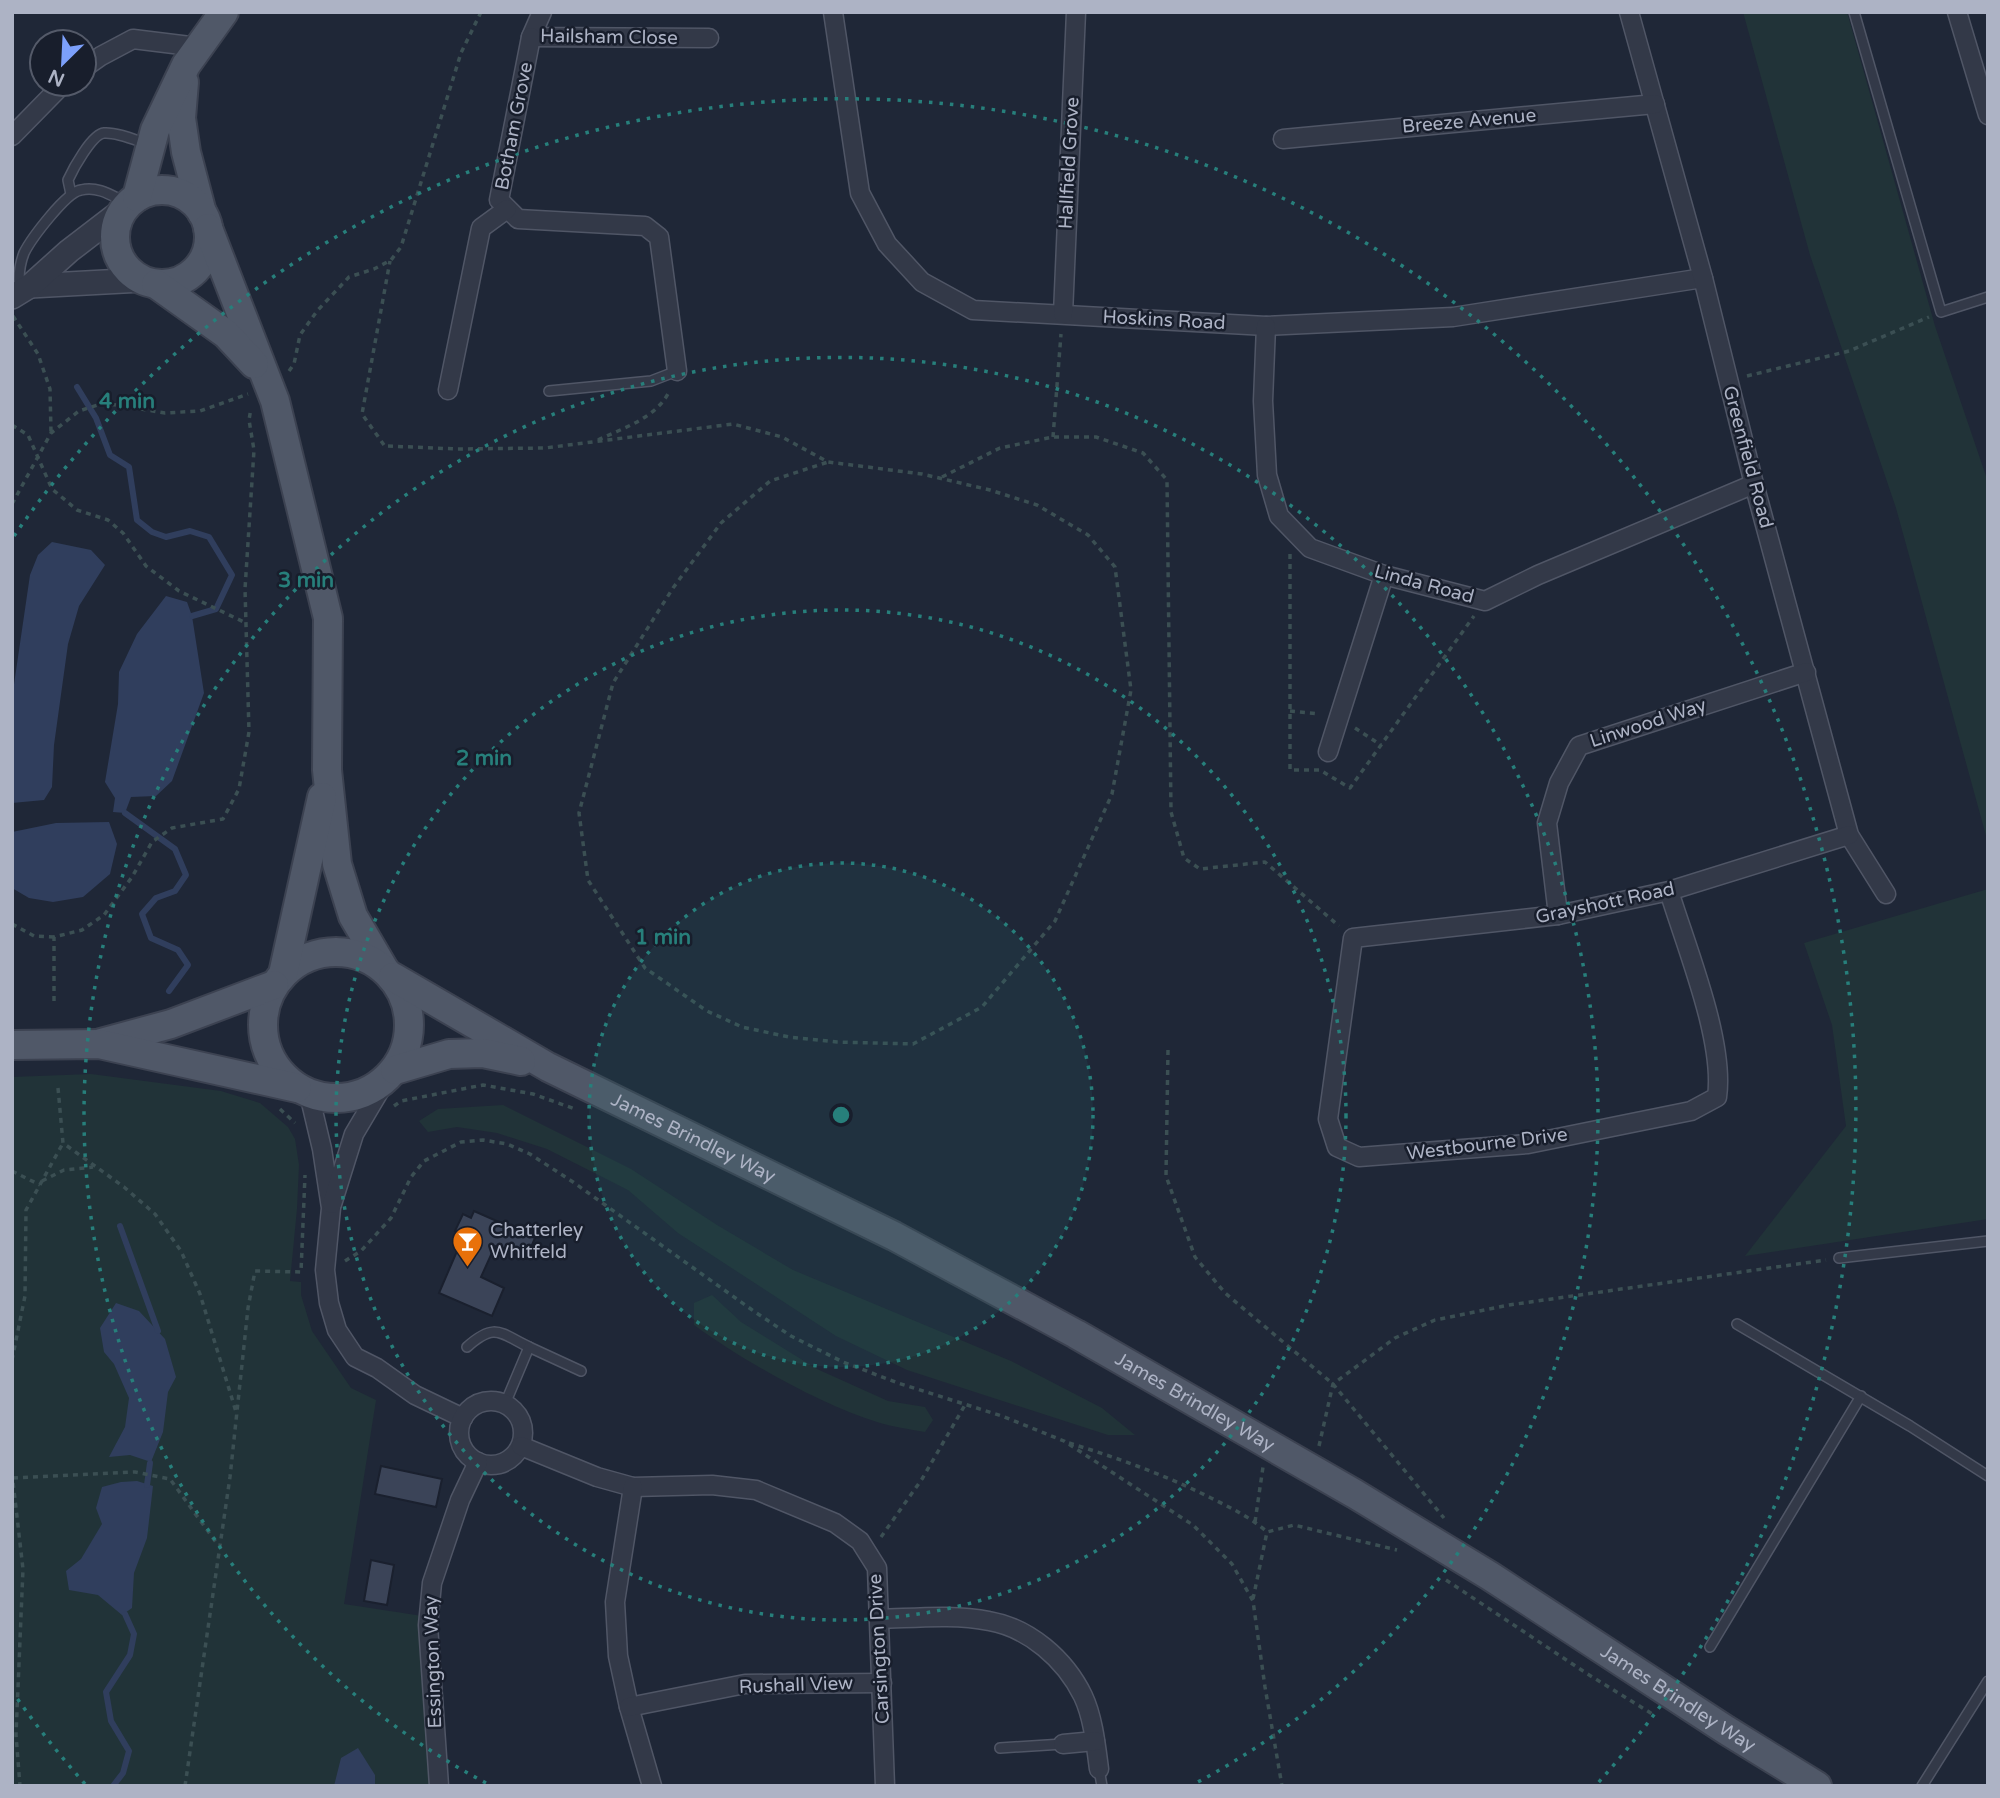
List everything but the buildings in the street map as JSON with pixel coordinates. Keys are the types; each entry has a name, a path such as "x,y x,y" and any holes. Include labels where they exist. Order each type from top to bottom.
{"main road":[{"path":"99,1044 295,1096 339,1099 365,1094 391,1075 406,1051 410,1027 405,998 352,916 337,864 327,770 328,618 275,401 226,334 129,271 122,263 116,248 115,234 119,218 130,203 152,146 155,130 215,15"},
{"path":"192,56 181,118 186,152 205,220 263,383"},
{"path":"130,203 152,192 169,191 183,196 205,220 208,245 196,269 172,284 149,282"},
{"path":"295,1096 268,1054 264,1040 263,1013 279,979 327,770"},
{"path":"12,1045 99,1044 171,1024 279,979 294,965 318,954 343,952 367,958 388,973"},
{"name":"James Brindley Way","path":"388,973 548,1067 894,1236 1076,1334 1355,1494 1490,1576 1816,1786"},
{"name":"James Brindley Way","path":"391,1075 449,1054 483,1053 548,1067"}],"street":[{"name":"Hailsham Close","path":"542,12 531,37 709,38"},
{"name":"Hoskins Road","path":"833,12 860,193 887,244 922,282 973,310 1266,326 1453,317 1703,278"},
{"name":"Hallfield Grove","path":"1063,314 1076,12"},
{"name":"Greenfield Road","path":"1629,12 1703,278 1754,484 1849,835 1886,894"},
{"path":"1957,12 1988,115"},
{"name":"Botham Grove","path":"531,37 499,200 517,219 645,226 659,237 677,372"},
{"path":"98,57 133,39 192,56"},
{"path":"12,136 49,98"},
{"name":"Breeze Avenue","path":"1283,139 1655,104"},
{"path":"21,292 130,203"},
{"path":"448,390 481,228 508,209"},
{"path":"21,292 149,282"},
{"name":"Linda Road","path":"1266,326 1263,401 1267,475 1279,516 1310,548 1384,575 1485,601 1538,575 1754,484"},
{"path":"1328,752 1384,575"},
{"name":"Linwood Way","path":"1558,915 1547,823 1559,783 1579,746 1806,672"},
{"name":"Grayshott Road","path":"1353,939 1558,915 1669,891 1849,835"},
{"name":"Westbourne Drive","path":"1353,939 1328,1119 1337,1147 1359,1157 1528,1144 1690,1111 1717,1097 1720,1079 1709,1020 1669,891"},
{"path":"391,1075 354,1134 331,1208 325,1270 329,1303 337,1330 355,1357 377,1368 415,1395 463,1418"},
{"path":"295,1096 322,1149 331,1208"},
{"path":"482,1402 505,1404 515,1411 522,1422 524,1434 521,1446 512,1458 500,1464 478,1462 467,1454 460,1442 463,1418 472,1407 482,1402"},
{"name":"Carsington Drive","path":"521,1446 597,1477 634,1487 712,1485 756,1490 835,1523 860,1541 877,1568 885,1786"},
{"name":"Essington Way","path":"439,1786 428,1625 432,1583 460,1500 478,1462"},
{"path":"634,1487 615,1602 618,1657 629,1707 652,1786"},
{"path":"880,1619 958,1618 990,1621 1025,1634 1050,1651 1070,1674 1084,1697 1095,1741 1100,1777"},
{"name":"Rushall View","path":"629,1707 745,1684 882,1683"},
{"path":"1063,1744 1095,1741"}],"lane":[{"path":"1854,12 1941,312 1988,297"},
{"path":"71,194 68,180 74,166 97,135 105,132 152,146"},
{"path":"21,292 18,275 24,253 63,200 79,190 99,189 130,203"},
{"path":"549,391 651,381 677,372"},
{"path":"1839,1258 1988,1241"},
{"path":"1737,1324 1861,1396 1988,1476"},
{"path":"467,1347 481,1334 497,1331 581,1371"},
{"path":"505,1404 530,1347"},
{"path":"1710,1647 1861,1396"},
{"path":"1923,1786 1988,1681"},
{"path":"1000,1748 1063,1744"}],"path":[{"path":"12,504 51,433 79,411 104,403 164,413 200,411 263,383 284,378 294,364 300,335 317,311 349,277 374,270 391,260 401,247 461,53 481,12"},
{"path":"391,260 362,414 386,445 457,449 545,448 733,424 782,436 828,462 940,478 1037,505 1088,535 1115,567 1131,690 1112,794 1055,921 982,1007 913,1044 837,1042 789,1037 742,1027 707,1011 645,968 588,880 579,813 613,683 673,588 721,523 770,481 828,462"},
{"path":"1728,381 1849,351 1941,312"},
{"path":"1053,437 1063,314"},
{"path":"12,315 38,354 50,389 51,433"},
{"path":"596,442 654,412 664,404 677,372"},
{"path":"12,924 34,936 54,937 82,930 104,915 132,877 152,842 172,828 204,824 223,818 239,789 249,732 245,589 254,450 249,420 263,383"},
{"path":"12,425 28,435 52,489 77,510 108,520 123,533 146,566 179,591 246,623"},
{"path":"940,478 1000,448 1053,437 1096,438 1143,453 1167,480 1171,811 1184,858 1200,869 1265,862 1353,939"},
{"path":"1290,711 1339,717 1381,745"},
{"path":"54,937 54,1001"},
{"path":"1168,1050 1166,1176 1195,1257 1225,1293 1333,1384 1448,1522"},
{"path":"385,1113 401,1101 483,1085 533,1094 583,1112"},
{"path":"12,1360 25,1296 26,1210 63,1143 58,1088"},
{"path":"295,1096 295,1121 298,1131"},
{"path":"343,1249 342,1262 369,1243 391,1218 411,1177 424,1161 461,1142 483,1140 507,1144 530,1154 573,1182 791,1336 843,1362 1002,1416 1177,1481 1255,1522 1267,1532"},
{"path":"63,1143 124,1187 155,1214 181,1251 200,1294 238,1416"},
{"path":"185,1786 238,1416 248,1308 255,1271 301,1272 304,1163"},
{"path":"41,1183 64,1170 93,1167"},
{"path":"12,1171 41,1183"},
{"path":"1319,1448 1333,1384 1395,1338 1436,1320 1509,1305 1839,1258"},
{"path":"870,1553 922,1479 966,1405"},
{"path":"1064,1441 1193,1525 1232,1564 1253,1601"},
{"path":"1255,1522 1263,1465 1273,1471"},
{"path":"20,1786 16,1735 23,1569 13,1506 13,1476 135,1472 170,1479 219,1546"},
{"path":"1267,1532 1294,1525 1402,1551 1391,1544"},
{"path":"1267,1532 1253,1601 1283,1786"},
{"path":"1445,1580 1654,1715"}],"shaded area":[{"path":"1743,12 1847,12 1935,326 1988,482 1988,843 1896,508 1810,255"},
{"path":"1988,889 1988,1219 1745,1256 1846,1126 1832,1025 1804,943"},
{"path":"91,1074 221,1091 260,1103 288,1127 295,1139 299,1165 290,1281 301,1282 301,1295 312,1331 351,1388 376,1400 344,1604 429,1617 437,1786 12,1786 12,1077"},
{"path":"503,1105 631,1169 793,1270 1011,1361 1102,1408 1135,1435 1108,1435 907,1370 836,1336 678,1233 628,1190 547,1149 497,1133 457,1127 428,1132 419,1121 438,1109"},
{"path":"712,1295 741,1322 817,1369 888,1401 925,1407 933,1420 925,1432 877,1422 806,1393 758,1366 694,1325 694,1303"}],"water":[{"path":"52,542 91,550 105,565 79,606 68,644 54,745 52,787 44,800 12,803 12,698 30,575 38,555"},
{"path":"166,596 187,602 192,616 204,693 172,781 156,796 131,797 125,813 113,812 115,798 105,782 118,704 119,672 137,634"},
{"path":"109,822 117,844 110,874 83,897 53,902 29,898 12,888 12,832 56,823"},
{"path":"116,1303 139,1311 165,1339 176,1377 168,1392 163,1432 151,1462 130,1455 109,1457 125,1427 129,1398 114,1364 104,1352 100,1328"},
{"path":"137,1481 153,1486 147,1538 134,1573 132,1608 122,1615 98,1595 69,1590 66,1571 81,1559 102,1524 96,1508 102,1487"},
{"path":"358,1748 375,1775 375,1786 334,1786 341,1758"}],"waterway":[{"path":"77,387 96,418 110,455 129,467 137,520 152,532 166,537 190,531 209,537 232,575 216,609 192,616"},
{"path":"125,813 175,849 186,875 175,891 156,898 142,914 151,938 178,950 188,965 169,991"},
{"path":"120,1226 158,1331"},
{"path":"147,1485 150,1463"},
{"path":"113,1786 123,1773 129,1751 111,1721 106,1692 130,1655 134,1634 125,1614"}],"place":[{"name":"Chatterley Whitfeld","path":"467,1268"}]}
